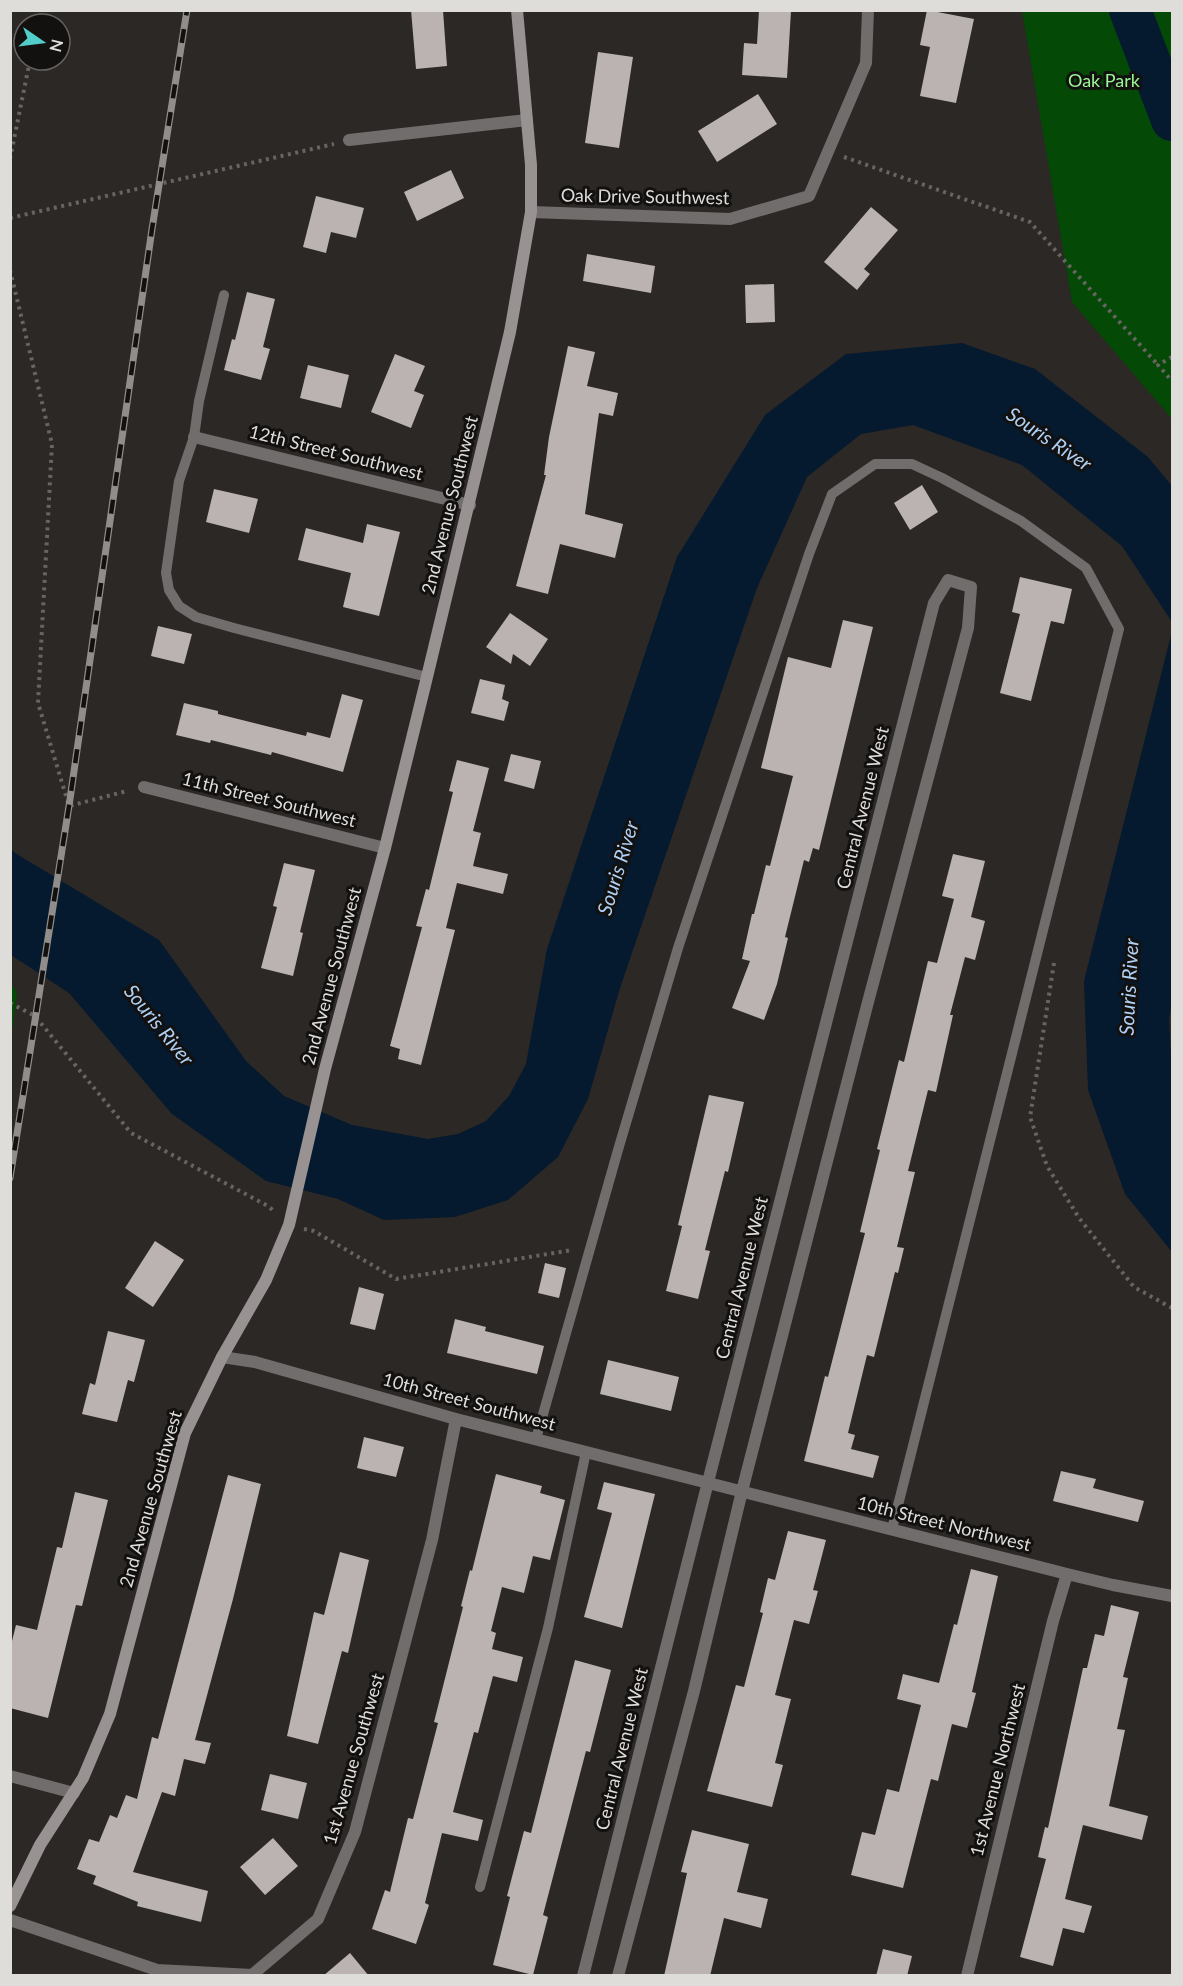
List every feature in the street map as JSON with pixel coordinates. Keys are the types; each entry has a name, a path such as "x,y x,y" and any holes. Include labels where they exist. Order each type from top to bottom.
{"street":[{"name":"2nd Avenue Southwest","path":"10,1905 40,1845 83,1778 110,1714 185,1433 222,1357 266,1280 289,1225 325,1070 385,848 470,505 510,332 531,212 531,165 517,10"},
{"name":"Oak Drive Southwest","path":"531,212 729,219 809,196 866,63 868,10"},
{"path":"349,140 527,120"},
{"name":"12th Street Southwest","path":"194,437 470,505"},
{"name":"Central Avenue West","path":"583,1976 934,603 948,580 971,587 968,628 868,1002 742,1491"},
{"name":"11th Street Southwest","path":"144,787 385,848"},
{"name":"10th Street Southwest","path":"222,1357 255,1362 456,1419 708,1482"},
{"name":"1st Avenue Southwest","path":"10,1920 157,1970 252,1975 318,1919 355,1832 432,1540 456,1419"},
{"name":"10th Street Northwest","path":"708,1482 1067,1574 1173,1596"},
{"path":"618,1976 694,1691 742,1491"},
{"name":"1st Avenue Northwest","path":"967,1976 1053,1621 1067,1574"},
{"path":"10,1776 74,1793"}],"lane":[{"path":"225,295 199,401 194,437 179,481 165,573 168,590 179,606 196,617 427,677"},
{"path":"537,1439 618,1150 678,948 832,494 875,464 912,464 1022,520 1086,568 1119,629 892,1529"},
{"path":"480,1887 548,1628 586,1452"}],"path":[{"path":"10,159 28,72"},
{"path":"10,218 349,140"},
{"path":"828,151 1030,222 1173,381"},
{"path":"10,270 52,444 38,703 69,806 144,787"},
{"path":"1158,365 1173,357"},
{"path":"1055,956 1030,1117 1047,1166 1079,1218 1134,1287 1173,1308"}],"green space":[{"name":"Oak Park","path":"1022,11 1172,11 1172,419 1072,302"},
{"path":"11,983 17,993 11,1041"}],"water":[{"name":"Souris River","path":"962,343 1035,369 1148,457 1172,486 1172,622 1122,546 1022,465 913,425 861,434 807,477 757,588 620,988 588,1099 558,1157 508,1200 455,1217 384,1220 338,1199 266,1181 172,1114 69,993 11,955 10,848 159,940 246,1061 284,1096 352,1125 428,1139 458,1134 486,1121 509,1096 526,1064 547,949 677,557 765,415 846,354"},
{"name":"Souris River","path":"1172,631 1172,1002 1169,1018 1172,1077 1172,1252 1125,1194 1088,1090 1084,981"}],"building":[{"path":"411,10 443,10 447,66 416,69"},
{"path":"759,10 791,11 787,78 742,75 744,43 757,44"},
{"path":"927,10 974,19 956,103 920,96 930,47 920,45"},
{"path":"598,52 633,57 619,148 585,143"},
{"path":"758,94 777,124 717,162 698,131"},
{"path":"451,170 464,198 417,221 404,192"},
{"path":"316,196 364,208 356,238 331,232 326,253 303,247"},
{"path":"871,207 898,230 864,269 870,274 857,290 824,262"},
{"path":"587,254 655,266 651,293 583,281"},
{"path":"774,284 775,322 746,323 745,285"},
{"path":"247,292 275,299 263,347 270,349 261,380 224,370 232,339 235,340"},
{"path":"568,346 595,352 587,386 618,393 613,416 599,413 585,514 623,524 615,558 560,544 548,594 516,586 546,475 544,475 549,437"},
{"path":"395,354 425,366 414,391 424,395 411,428 371,412"},
{"path":"308,365 349,375 341,408 300,398"},
{"path":"922,485 938,512 910,530 894,503"},
{"path":"214,489 258,499 249,533 206,522"},
{"path":"367,524 400,532 379,616 343,607 351,573 298,560 306,528 363,543"},
{"path":"1020,577 1072,589 1064,624 1051,621 1031,701 1000,693 1020,614 1012,612"},
{"path":"510,613 548,639 530,666 513,654 511,664 486,647"},
{"path":"843,620 873,627 819,850 813,848 809,862 804,860 785,937 788,938 777,984 764,1020 732,1008 750,961 742,959 752,914 754,914 766,865 770,866 793,776 761,768 788,657 831,668"},
{"path":"158,626 192,634 184,664 151,656"},
{"path":"480,679 505,685 502,699 509,702 504,721 471,713"},
{"path":"342,694 363,700 343,772 272,752 271,755 211,740 210,743 176,735 184,703 306,736 307,732 330,738"},
{"path":"511,754 541,761 534,789 504,781"},
{"path":"457,760 489,768 473,831 481,833 473,866 508,874 503,894 457,883 446,928 455,930 421,1065 398,1059 400,1049 390,1046 422,927 416,926 426,889 429,890 453,792 449,791"},
{"path":"953,854 985,861 971,917 985,921 975,960 965,957 950,1015 953,1015 936,1092 928,1090 908,1171 915,1172 897,1247 904,1248 898,1273 895,1272 874,1357 867,1355 848,1433 855,1435 851,1449 879,1456 873,1478 804,1461 865,1233 860,1232 899,1060 904,1062 928,961 937,963 954,899 942,896"},
{"path":"284,863 315,870 300,932 303,933 293,976 261,968 277,907 273,906"},
{"path":"709,1095 744,1102 728,1172 725,1171 705,1250 710,1251 698,1299 666,1291 682,1226 678,1225"},
{"path":"155,1241 184,1260 153,1307 125,1288"},
{"path":"545,1263 566,1268 559,1298 538,1293"},
{"path":"359,1287 384,1294 375,1330 350,1324"},
{"path":"455,1319 486,1327 485,1331 544,1346 537,1374 447,1353"},
{"path":"108,1331 145,1340 134,1382 128,1380 117,1422 82,1414 90,1383 95,1385"},
{"path":"608,1360 679,1377 671,1411 600,1394"},
{"path":"364,1437 404,1447 396,1477 357,1468"},
{"path":"1061,1471 1096,1479 1093,1488 1144,1501 1138,1522 1053,1501"},
{"path":"496,1474 542,1486 540,1493 565,1500 550,1560 533,1556 524,1593 502,1587 491,1631 496,1633 492,1649 523,1657 517,1682 493,1676 478,1733 474,1732 453,1812 483,1820 478,1841 442,1833 425,1903 429,1905 416,1944 372,1929 385,1890 390,1892 408,1818 413,1819 438,1723 434,1722 463,1607 461,1606"},
{"path":"228,1475 261,1484 195,1740 211,1743 205,1764 184,1759 175,1796 162,1792 133,1872 208,1891 201,1922 137,1906 138,1902 93,1884 96,1876 77,1869 89,1839 99,1842 110,1815 117,1818 126,1795 137,1799 152,1737 158,1739"},
{"path":"604,1482 655,1494 622,1628 584,1617 612,1513 597,1509"},
{"path":"75,1492 108,1500 82,1606 76,1605 48,1718 10,1708 10,1649 16,1625 37,1630 57,1547 62,1548"},
{"path":"788,1531 826,1540 813,1590 818,1591 809,1624 794,1620 775,1695 791,1699 775,1763 783,1765 772,1807 707,1791 736,1685 744,1687 763,1613 760,1612 768,1578 775,1580"},
{"path":"340,1552 369,1560 348,1653 342,1651 318,1744 287,1736 314,1612 324,1615"},
{"path":"971,1569 998,1576 972,1692 976,1693 967,1728 952,1724 938,1781 931,1779 903,1888 851,1875 862,1832 875,1835 887,1789 899,1792 921,1705 897,1699 903,1674 939,1683"},
{"path":"1111,1605 1139,1612 1123,1677 1128,1678 1117,1729 1125,1730 1109,1806 1148,1816 1142,1840 1083,1825 1065,1899 1092,1906 1084,1933 1063,1928 1053,1966 1020,1957 1046,1859 1038,1857 1045,1827 1048,1828 1083,1668 1087,1668 1095,1634 1104,1636"},
{"path":"575,1660 611,1670 590,1752 586,1751 543,1915 548,1917 533,1975 493,1965 510,1897 507,1896 524,1831 531,1833"},
{"path":"270,1774 307,1783 298,1819 261,1810"},
{"path":"692,1830 749,1844 737,1892 768,1899 761,1928 724,1918 710,1976 664,1976 687,1873 681,1872"},
{"path":"273,1838 298,1866 265,1895 240,1867"},
{"path":"883,1949 912,1956 907,1976 876,1976"},
{"path":"350,1953 369,1976 323,1976"}],"waterway":[{"path":"1130,10 1172,120"}],"railway":[{"path":"10,1178 69,806 152,229 187,10"}]}
